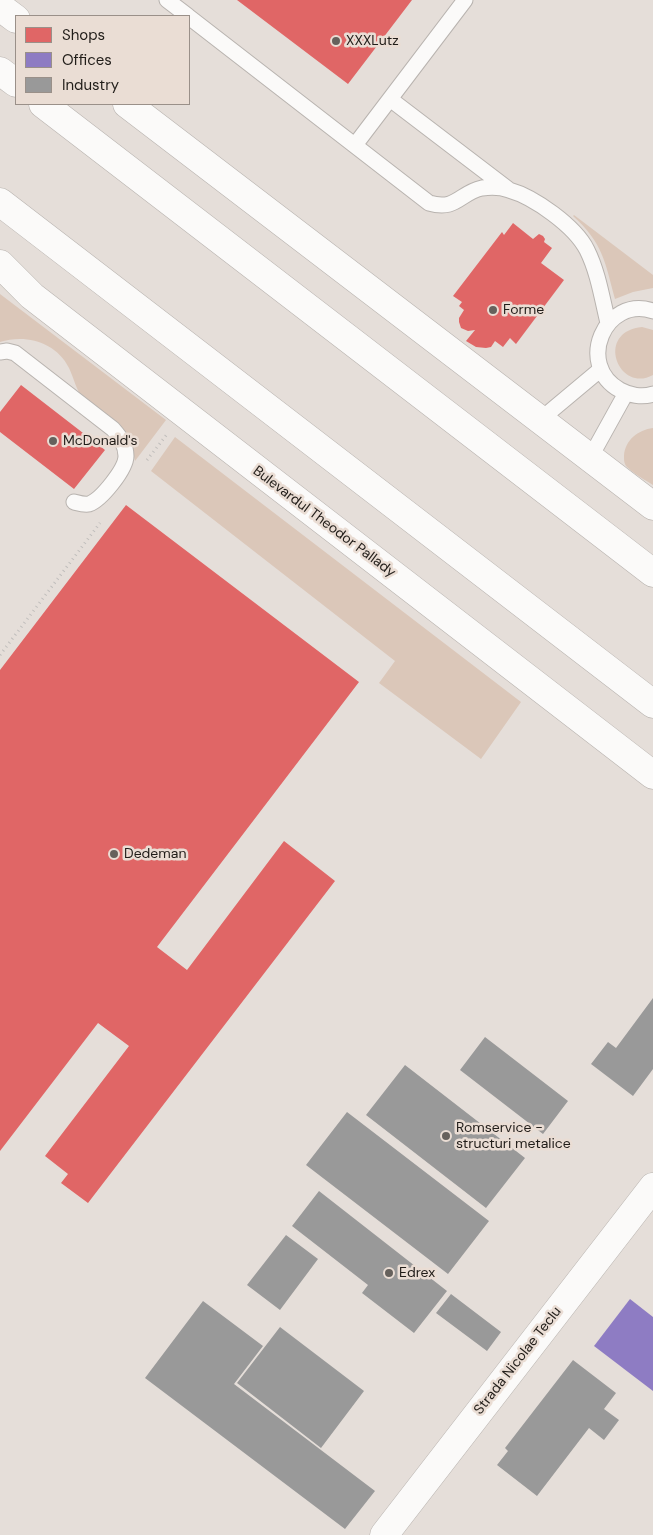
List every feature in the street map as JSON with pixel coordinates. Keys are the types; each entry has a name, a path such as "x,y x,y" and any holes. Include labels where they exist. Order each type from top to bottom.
{"street":[{"path":"0,7 15,18"},
{"path":"0,71 15,82"},
{"path":"44,105 653,573"},
{"path":"128,105 653,506"},
{"path":"0,202 653,704"},
{"name":"Bulevardul Theodor Pallady","path":"0,264 32,296 653,775"},
{"name":"Strada Nicolae Teclu","path":"384,1535 653,1187"}],"lane":[{"path":"167,0 186,15"},
{"path":"355,145 466,0"},
{"path":"190,19 429,203 438,206 454,203 481,188 508,189"},
{"path":"390,99 508,189 524,196 571,230 586,247 594,264 608,323"},
{"path":"653,311 633,309 619,314 608,323 598,345 598,357 606,379 626,393 637,396 653,394"},
{"path":"0,352 8,351 15,353 113,429 125,447 126,458 124,466 101,497 88,504 74,502"},
{"path":"540,420 601,369"},
{"path":"590,458 626,393"}],"path":[{"path":"142,468 183,413"},
{"path":"0,655 100,522"}],"shaded area":[{"path":"574,215 653,275 653,288 633,292 615,299 602,254 591,235"},
{"path":"0,294 166,420 135,461 128,435 113,420 81,396 69,368 56,352 48,346 30,340 20,339 0,342"},
{"path":"642,327 653,330 653,375 641,379 630,376 622,369 617,360 615,349 619,339 627,331"},
{"path":"653,428 653,485 627,467 624,456 627,445 633,437 642,431"},
{"path":"175,437 521,702 481,759 379,683 395,661 151,471"}],"building: Shops":[{"name":"XXXLutz","path":"237,0 412,0 348,84"},
{"path":"513,223 533,239 539,234 543,236 544,242 552,248 541,263 564,280 516,344 510,338 503,347 495,341 491,347 476,347 466,341 475,330 468,331 461,328 459,318 464,310 459,306 462,302 453,296 502,232 504,235"},
{"name":"McDonald's","path":"21,385 105,450 74,489 0,432 0,412"},
{"name":"Dedeman","path":"126,505 359,682 157,947 187,970 284,841 335,881 88,1203 61,1183 68,1174 45,1156 129,1046 98,1023 0,1151 0,670"}],"building: Offices":[{"path":"630,1299 653,1317 653,1391 594,1346"}],"building: Industry":[{"path":"653,998 653,1069 633,1096 591,1064 608,1042 616,1048"},
{"name":"Romservice - structuri metalice","path":"485,1037 568,1101 543,1134 460,1070"},
{"name":"Romservice - structuri metalice","path":"405,1065 525,1158 486,1208 366,1115"},
{"path":"347,1112 489,1221 448,1274 306,1165"},
{"name":"Edrex","path":"319,1191 447,1291 414,1333 362,1293 368,1285 292,1226"},
{"path":"286,1235 318,1259 280,1310 247,1285"},
{"path":"451,1294 501,1332 487,1351 436,1313"},
{"path":"203,1301 263,1346 234,1384 375,1491 345,1529 145,1378"},
{"path":"280,1327 364,1391 321,1448 237,1383"},
{"path":"573,1360 616,1393 604,1409 619,1420 604,1440 589,1428 537,1496 497,1465 508,1451 505,1448"}],"place":[{"name":"XXXLutz","path":"336,41"},
{"name":"Forme","path":"493,310"},
{"name":"McDonald's","path":"53,441"},
{"name":"Dedeman","path":"114,854"},
{"name":"Romservice - structuri metalice","path":"446,1136"},
{"name":"Edrex","path":"389,1273"}]}
